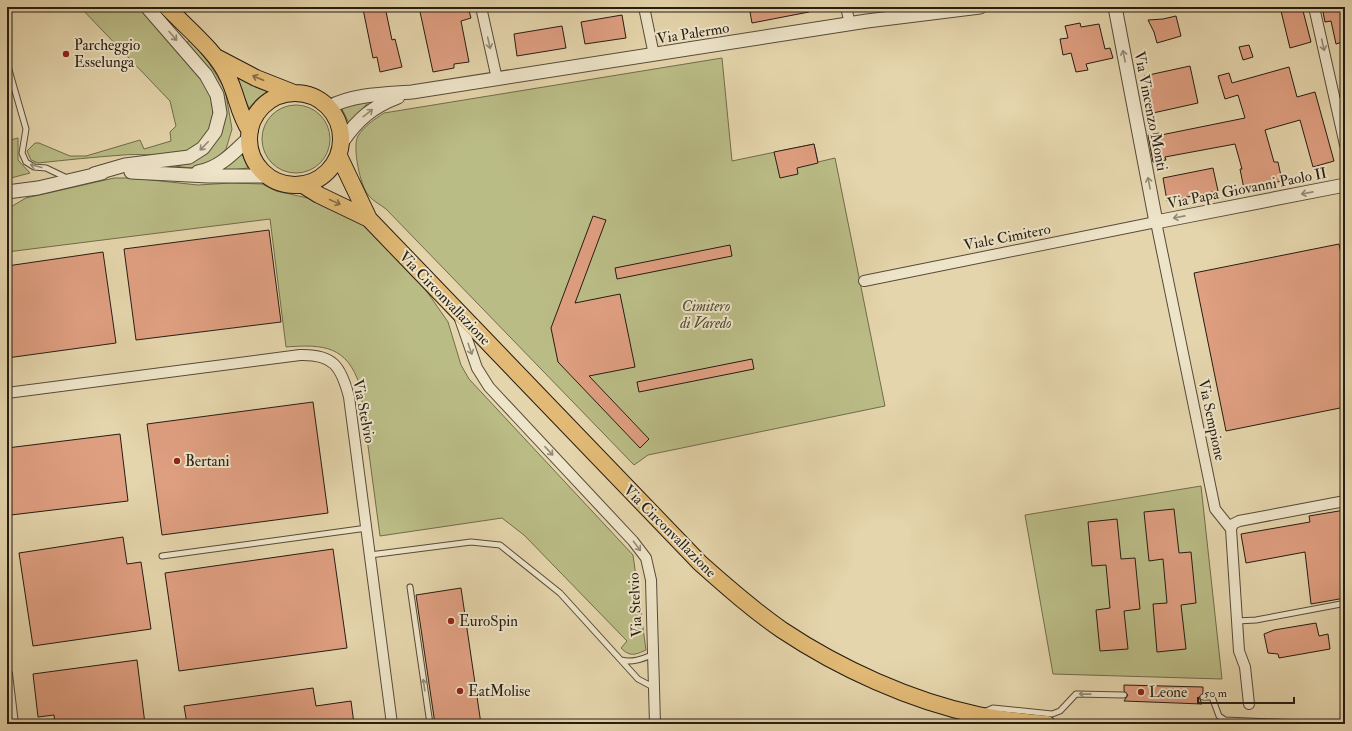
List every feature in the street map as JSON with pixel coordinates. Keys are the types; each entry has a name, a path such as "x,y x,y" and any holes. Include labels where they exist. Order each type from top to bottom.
{"main road":[{"path":"167,7 213,55 228,75 236,94 242,118 249,135 254,159 267,176 278,182 290,185 303,185 318,180 330,170 340,149 341,129 336,117 329,107 312,96 294,93 256,78 213,55"},
{"path":"249,135 255,116 265,104 278,96 294,93"},
{"name":"Via Circonvallazione","path":"340,149 369,219"},
{"name":"Via Circonvallazione","path":"303,185 319,195 369,219 700,563 740,598 782,630 824,655 866,676 905,692 978,715 1047,724"}],"street":[{"path":"7,192 38,188 125,165 189,157 204,148 215,132 220,113 217,96 206,75 147,7"},
{"path":"481,7 497,79"},
{"path":"644,7 654,55"},
{"path":"846,7 850,24"},
{"name":"Via Palermo","path":"329,107 337,102 354,98 412,92 850,24 980,7"},
{"name":"Via Vincenzo Monti","path":"1115,7 1156,222"},
{"path":"1314,7 1340,101 1345,145"},
{"name":"Via Palermo","path":"340,149 363,117 379,105 412,92"},
{"path":"185,174 216,166 228,159 249,135"},
{"path":"94,174 123,171 267,176"},
{"name":"Via Papa Giovanni Paolo II","path":"1156,222 1345,185"},
{"path":"7,201 38,188"},
{"name":"Viale Cimitero","path":"864,281 1156,222"},
{"name":"Via Sempione","path":"1156,222 1216,509 1231,529"},
{"name":"Via Stelvio","path":"458,312 477,368 489,387 633,541 646,558 651,580 655,724"},
{"name":"Via Stelvio","path":"7,393 300,355 317,355 329,360 339,370 345,380 349,397 392,724"},
{"path":"1249,704 1245,664 1239,651 1231,529 1233,524 1238,521 1345,501"},
{"path":"7,674 13,724"}],"lane":[{"path":"7,63 26,129 22,153 26,162 34,166 46,168 72,180"},
{"path":"162,556 367,528"},
{"path":"370,555 471,542 500,545 546,580 560,593 638,679 654,687"},
{"path":"410,587 430,724"},
{"path":"1237,621 1256,620 1341,604"},
{"path":"621,660 627,662 637,661 652,655"},
{"path":"978,715 993,708 1052,714 1060,711 1076,694 1124,695"},
{"path":"1203,697 1212,697 1219,716 1224,720 1323,724"}],"green space":[{"path":"80,7 141,7 183,54 205,84 212,103 213,114 211,124 205,137 197,146 174,154 123,155 38,163 31,160 27,151 35,143 39,143 70,156 86,156 140,140 144,149 171,141 170,132 176,126 170,101"},
{"path":"190,40 209,63 225,89 232,129 226,149 220,155 220,161 208,166 187,168 175,166 186,164 223,110 185,44"},
{"name":"Cimitero di Varedo","path":"722,58 732,161 814,144 818,162 835,158 885,406 648,455 634,465 386,209 369,196 360,176 356,157 356,141 363,129 384,113"},
{"path":"239,76 269,90 258,98 249,108 236,78"},
{"path":"366,101 367,104 349,123 340,105"},
{"path":"296,105 309,107 320,115 328,126 330,139 328,152 320,163 309,171 296,173 283,171 272,163 264,152 262,139 264,126 272,115 283,107"},
{"path":"18,138 18,160 30,173 7,179 7,141"},
{"path":"241,152 248,168 224,171 223,167"},
{"path":"114,178 132,178 198,185 231,183 262,184 276,191 317,200 363,223 421,283 448,322 461,365 469,379 633,555 646,650 639,653 630,654 621,648 627,641 524,535 502,518 380,536 360,386 355,373 348,363 341,355 332,350 312,346 286,347 270,219 7,252 7,209 26,198"},
{"path":"1201,486 1222,679 1053,674 1025,515"}],"building":[{"path":"365,7 385,7 392,40 395,39 402,67 380,72 377,57 373,58 363,9 365,9"},
{"path":"419,7 468,7 471,18 461,21 469,62 454,64 454,68 433,72"},
{"path":"774,7 808,7 809,12 752,23 750,12"},
{"path":"1280,7 1302,7 1311,42 1290,48"},
{"path":"1322,7 1345,7 1345,41 1336,44 1331,21 1325,22"},
{"path":"622,15 626,38 585,44 581,22"},
{"path":"1176,16 1181,36 1157,43 1154,32 1148,20"},
{"path":"1080,23 1081,27 1099,24 1105,49 1110,48 1113,58 1086,64 1088,70 1076,72 1071,53 1063,55 1060,39 1068,38 1065,26"},
{"path":"562,26 566,48 517,56 514,34"},
{"path":"1249,45 1253,57 1243,60 1239,47"},
{"path":"1190,66 1198,103 1153,113 1144,76"},
{"path":"1289,67 1297,97 1315,92 1334,161 1313,167 1300,120 1265,130 1274,162 1278,162 1282,181 1244,189 1240,169 1242,169 1235,144 1165,157 1166,160 1153,162 1148,135 1160,133 1161,135 1245,118 1238,95 1225,99 1218,76 1229,73 1232,83"},
{"path":"814,144 818,163 797,168 798,174 780,178 774,152"},
{"path":"1213,168 1218,191 1167,201 1163,178"},
{"path":"593,216 606,220 575,303 620,294 635,367 589,376 649,439 640,448 558,362 551,328"},
{"path":"269,230 281,322 136,340 124,249"},
{"path":"1339,244 1345,272 1345,407 1226,431 1194,273"},
{"path":"730,245 732,256 617,279 615,268"},
{"path":"103,252 116,343 7,358 7,266"},
{"path":"752,359 754,369 639,392 637,382"},
{"path":"313,402 328,513 162,535 147,424"},
{"path":"120,434 128,501 11,515 7,487 7,448"},
{"path":"1174,509 1179,553 1191,552 1196,603 1181,605 1186,649 1157,652 1153,604 1167,603 1163,559 1149,561 1144,512"},
{"path":"1345,510 1345,598 1311,604 1305,552 1246,563 1241,534 1310,522 1309,516"},
{"path":"1117,519 1121,559 1135,558 1140,609 1124,611 1128,649 1100,651 1096,610 1110,608 1106,565 1092,566 1088,522"},
{"path":"123,537 127,564 141,562 151,629 33,646 19,553"},
{"path":"333,549 347,648 179,671 165,573"},
{"path":"461,588 481,724 435,724 416,595"},
{"path":"1316,623 1319,636 1328,634 1330,649 1279,658 1278,654 1268,653 1264,634 1274,630"},
{"path":"137,660 145,724 55,724 54,715 38,717 33,674"},
{"path":"1124,685 1203,687 1203,693 1199,697 1202,704 1124,701 1128,695 1124,691"},
{"path":"313,688 316,706 351,701 354,724 187,724 184,706"}],"place":[{"name":"Parcheggio Esselunga","path":"66,54"},
{"name":"Bertani","path":"177,461"},
{"name":"EuroSpin","path":"451,621"},
{"name":"EatMolise","path":"460,691"},
{"name":"Leone","path":"1141,692"}]}
